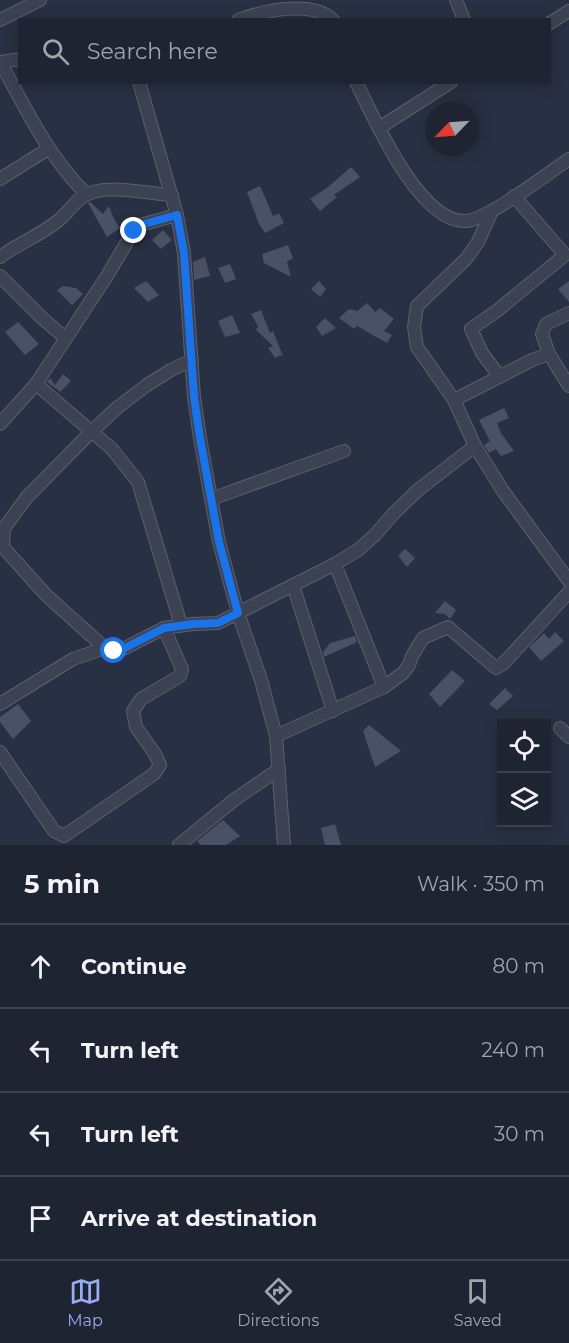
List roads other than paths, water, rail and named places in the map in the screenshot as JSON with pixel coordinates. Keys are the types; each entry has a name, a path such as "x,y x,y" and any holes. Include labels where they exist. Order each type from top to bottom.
{"street":[{"path":"0,20 40,0"},
{"path":"456,0 463,18"},
{"path":"243,18 290,1 318,3 332,18"},
{"path":"551,22 569,11"},
{"path":"18,59 0,62 48,149 66,174 86,194"},
{"path":"140,84 172,195 184,253 200,438 219,542 276,736 284,845"},
{"path":"357,84 412,185 437,211 450,218 466,221 492,211 569,159"},
{"path":"379,128 449,84"},
{"path":"0,179 48,149"},
{"path":"0,257 59,220 86,194 130,189 151,194 172,195"},
{"path":"500,377 482,353 471,329 565,255 514,196"},
{"path":"492,211 478,242 466,258 417,306 414,327 417,347 454,400 475,446 503,491 569,581"},
{"path":"0,424 36,384 134,231 144,224 177,215"},
{"path":"0,276 65,338"},
{"path":"569,313 546,324 542,334 549,354 569,386"},
{"path":"454,400 532,360 549,354"},
{"path":"192,360 147,385 118,407 27,497 4,528 3,548 46,595 105,648 114,651 123,649 164,628 218,623 335,564 358,550 418,490 475,446"},
{"path":"36,384 112,448 138,482 181,625"},
{"path":"211,499 344,450"},
{"path":"335,564 384,687"},
{"path":"293,585 333,711"},
{"path":"276,736 384,687 403,674 423,638 448,627 496,668 503,664 569,592"},
{"path":"0,752 54,831 64,836 107,804 154,774 160,765 136,727 133,711 136,705 153,691 180,676 182,669 164,628"},
{"path":"0,704 74,659 105,648"},
{"path":"179,845 234,800 279,769"}]}
